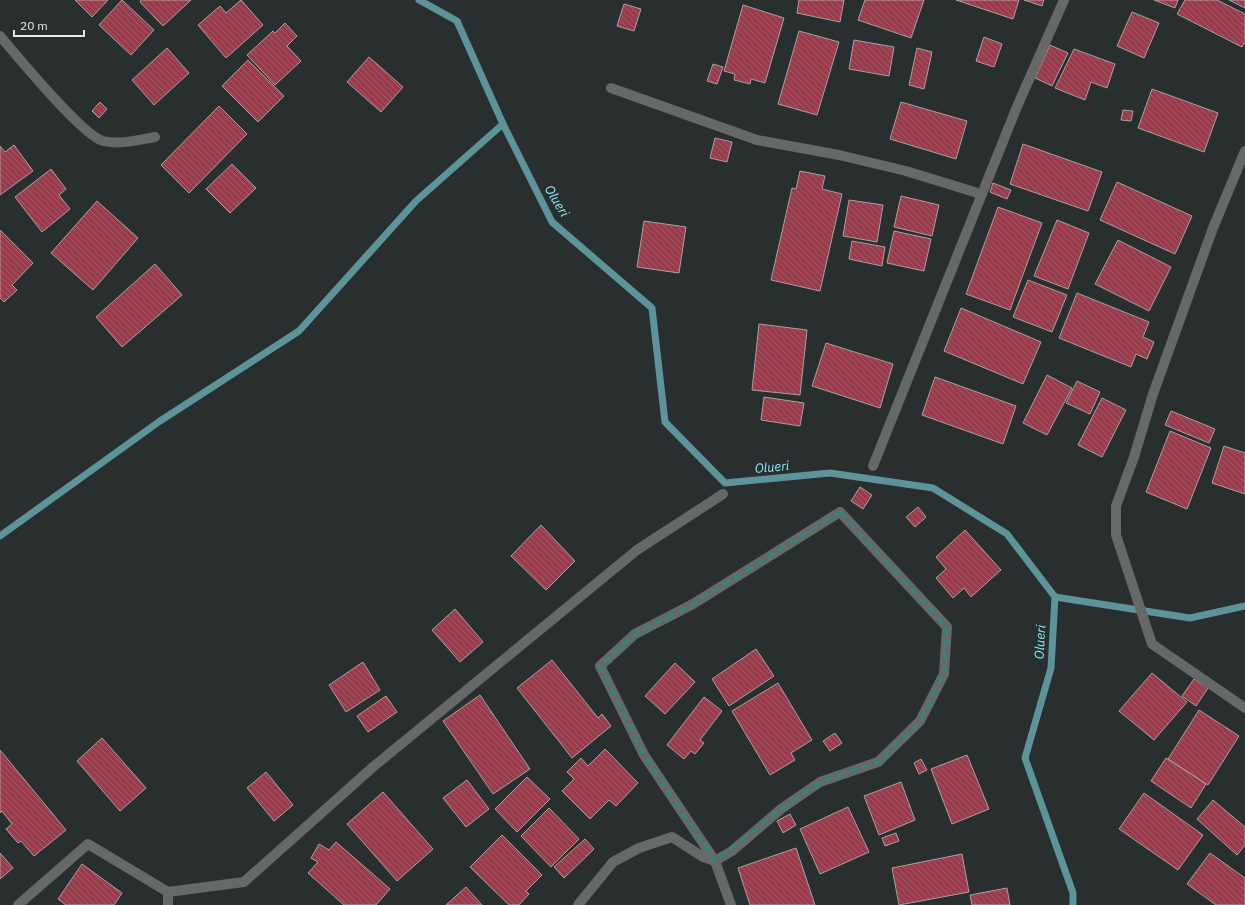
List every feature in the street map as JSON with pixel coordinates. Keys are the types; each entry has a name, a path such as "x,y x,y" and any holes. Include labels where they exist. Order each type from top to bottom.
{"street":[{"path":"873,466 981,194 1016,109 1064,0"},
{"path":"0,36 38,80 86,130 102,141 123,143 155,137"},
{"path":"611,88 757,140 839,155 906,171 981,194"},
{"path":"1245,151 1213,228 1153,394 1134,457 1116,506 1116,535 1152,644 1245,708"},
{"path":"18,905 88,844 168,892 244,882 372,767 637,550 723,494"},
{"path":"578,905 613,862 639,848 672,837 702,857 715,861 732,851 781,809 820,782 878,762 920,721 944,674 947,627 840,512 693,604 636,634 600,666 644,755 715,861 731,905"},
{"path":"168,892 168,905"}],"highlighted area":[{"path":"840,512 947,627 944,674 920,721 878,762 820,782 781,809 715,861 644,755 600,666 635,634 693,604"}],"building":[{"path":"75,0 108,0 92,17"},
{"path":"122,0 154,30 131,55 99,25"},
{"path":"141,0 191,0 163,26 140,2"},
{"path":"241,0 263,25 226,58 198,25 220,6 226,13"},
{"path":"799,0 844,0 840,22 797,13"},
{"path":"865,0 924,0 911,38 858,20"},
{"path":"956,0 1019,0 1013,19"},
{"path":"1024,0 1044,0 1042,6"},
{"path":"1154,0 1178,0 1175,8"},
{"path":"1185,0 1217,0 1245,14 1245,42 1242,47 1177,14"},
{"path":"1229,0 1245,0 1245,8"},
{"path":"624,4 641,9 634,31 617,26"},
{"path":"743,5 784,18 765,83 751,79 750,84 734,80 735,74 724,71"},
{"path":"1132,12 1159,23 1144,58 1117,46"},
{"path":"285,23 297,36 287,46 301,61 275,85 247,55 273,31 275,33"},
{"path":"799,31 839,42 817,115 778,104"},
{"path":"984,37 1002,44 994,67 976,61"},
{"path":"854,40 894,47 889,76 849,69"},
{"path":"1050,45 1068,53 1052,86 1035,78"},
{"path":"167,48 189,73 154,105 132,80"},
{"path":"917,48 932,52 924,89 909,85"},
{"path":"1074,49 1115,64 1107,88 1091,82 1085,100 1055,88"},
{"path":"369,57 403,87 381,112 347,82"},
{"path":"248,60 284,96 258,122 222,86"},
{"path":"713,64 723,67 717,84 707,81"},
{"path":"1152,89 1218,113 1204,152 1138,128"},
{"path":"100,102 107,109 99,118 92,111"},
{"path":"901,102 967,121 956,159 890,139"},
{"path":"219,106 247,134 189,193 161,165"},
{"path":"1123,110 1133,111 1131,121 1121,120"},
{"path":"715,138 732,142 727,162 710,158"},
{"path":"1023,144 1102,172 1088,211 1010,184"},
{"path":"14,145 33,171 0,195 0,146 5,152"},
{"path":"232,164 256,188 230,213 206,189"},
{"path":"51,169 66,189 59,195 70,209 42,232 15,197"},
{"path":"800,171 825,176 822,189 842,194 820,291 771,280 792,188 796,189"},
{"path":"1117,182 1192,216 1175,254 1100,220"},
{"path":"993,183 1011,190 1007,199 990,192"},
{"path":"901,196 939,205 932,236 894,227"},
{"path":"849,200 883,205 877,242 843,236"},
{"path":"97,201 138,238 93,290 51,253"},
{"path":"998,207 1042,223 1010,310 966,294"},
{"path":"1057,220 1089,233 1068,289 1034,276"},
{"path":"644,221 686,227 679,273 637,267"},
{"path":"0,230 33,263 12,285 17,290 4,302 0,298"},
{"path":"894,231 931,239 924,271 887,263"},
{"path":"1118,240 1171,267 1149,311 1095,284"},
{"path":"852,241 885,247 882,266 849,259"},
{"path":"155,264 182,295 122,347 96,317"},
{"path":"1028,280 1067,295 1052,332 1013,317"},
{"path":"1077,293 1149,322 1143,337 1154,342 1147,359 1136,354 1131,367 1059,338"},
{"path":"961,308 1041,342 1023,384 944,351"},
{"path":"759,324 807,330 800,395 752,390"},
{"path":"826,343 893,364 880,408 812,386"},
{"path":"1047,375 1072,388 1047,435 1023,423"},
{"path":"935,377 1016,406 1003,444 922,415"},
{"path":"1077,381 1100,392 1090,414 1066,403"},
{"path":"764,397 804,403 800,426 761,420"},
{"path":"1102,398 1126,410 1102,457 1078,445"},
{"path":"1171,411 1215,429 1209,443 1165,425"},
{"path":"1170,431 1211,448 1187,509 1146,492"},
{"path":"1224,446 1245,453 1245,494 1212,483"},
{"path":"860,487 872,495 863,509 851,501"},
{"path":"918,507 926,517 915,527 906,517"},
{"path":"541,525 575,561 546,590 511,556"},
{"path":"965,530 1001,570 971,597 964,588 953,598 936,578 946,569 936,557"},
{"path":"455,609 483,642 460,662 432,630"},
{"path":"756,649 774,676 729,706 712,679"},
{"path":"552,660 598,718 602,714 611,726 572,758 517,688"},
{"path":"363,662 380,690 346,712 329,685"},
{"path":"675,663 695,682 665,714 645,696"},
{"path":"1152,673 1187,702 1154,740 1119,711"},
{"path":"1194,679 1208,688 1196,706 1182,696"},
{"path":"778,683 812,740 791,753 795,760 770,775 732,711"},
{"path":"480,695 530,769 493,794 443,721"},
{"path":"386,696 397,712 368,732 357,716"},
{"path":"704,697 722,711 700,740 704,743 695,754 691,751 684,759 667,745"},
{"path":"1199,710 1239,736 1208,785 1168,759"},
{"path":"835,733 842,743 830,751 823,741"},
{"path":"102,738 146,788 120,811 77,761"},
{"path":"605,749 638,783 616,806 609,800 590,819 562,791 574,779 567,772 581,758 588,766"},
{"path":"0,750 66,830 34,856 21,841 18,843 6,829 12,824 2,811 0,813"},
{"path":"967,755 989,809 952,824 931,769"},
{"path":"1166,758 1206,784 1191,808 1151,781"},
{"path":"921,759 927,770 919,774 914,763"},
{"path":"266,772 293,805 274,821 247,788"},
{"path":"527,777 550,799 517,832 495,809"},
{"path":"467,780 489,809 466,827 443,798"},
{"path":"901,782 915,820 879,835 864,796"},
{"path":"383,792 433,849 397,881 347,824"},
{"path":"1144,793 1203,835 1178,870 1119,829"},
{"path":"1213,800 1245,827 1245,845 1237,855 1197,819"},
{"path":"848,807 869,852 820,874 800,829"},
{"path":"549,808 579,839 551,867 521,836"},
{"path":"790,814 796,825 783,833 777,821"},
{"path":"896,833 899,841 885,846 882,838"},
{"path":"502,835 542,875 526,891 529,894 519,905 509,905 470,867"},
{"path":"585,839 594,849 564,878 554,867"},
{"path":"336,842 390,889 376,905 344,905 308,873 318,862 311,858 319,844 329,850"},
{"path":"796,848 815,905 750,905 738,868"},
{"path":"0,853 13,868 0,879"},
{"path":"1210,853 1245,878 1245,905 1216,905 1187,884"},
{"path":"962,854 969,892 899,905 892,868"},
{"path":"82,864 122,893 114,905 66,905 58,899"},
{"path":"466,887 482,905 446,905"},
{"path":"1007,888 1010,905 972,905 970,895"}],"waterway":[{"name":"Olueri","path":"419,0 457,21 503,124 552,222 652,308 665,422 725,483 830,473 933,488 1007,534 1055,597 1051,668 1025,758 1073,893 1073,905"},
{"path":"0,536 160,421 299,331 416,201 503,124"},
{"path":"1055,597 1190,618 1245,606"}]}
